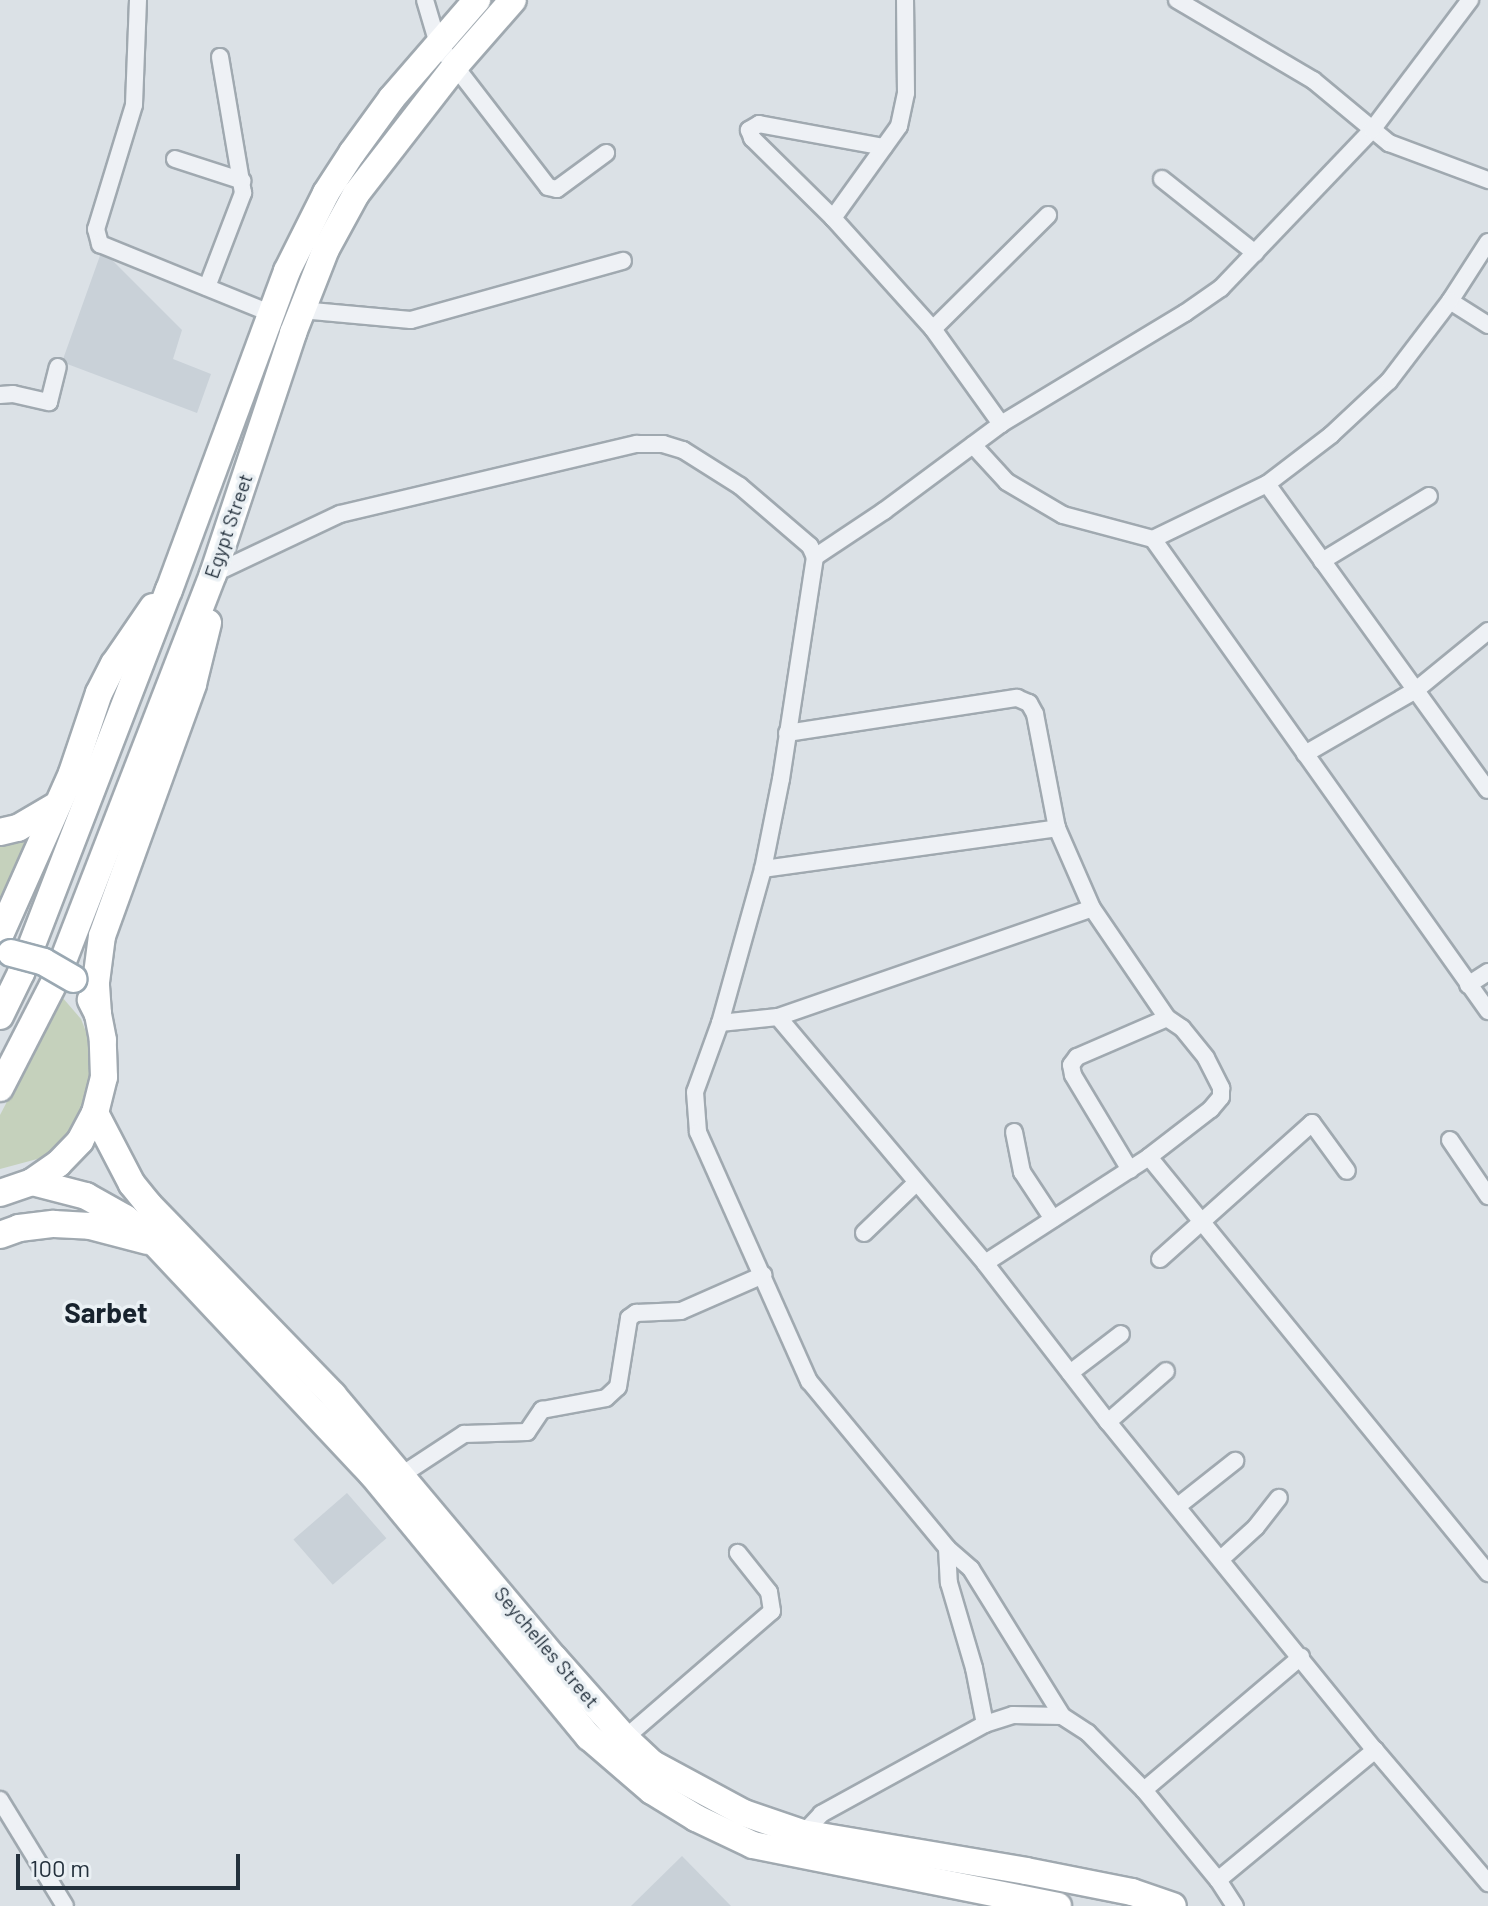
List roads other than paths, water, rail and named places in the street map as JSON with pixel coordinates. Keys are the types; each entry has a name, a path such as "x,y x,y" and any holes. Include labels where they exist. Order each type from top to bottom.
{"main road":[{"name":"Egypt Street","path":"0,1016 21,973 169,590 287,271 326,193 392,98 477,0"},
{"name":"Egypt Street","path":"0,1088 56,979 211,577 301,310 326,249 356,194 456,65 513,0"},
{"path":"0,1193 32,1182 58,1164 80,1141 95,1113 104,1077 96,982 102,936 193,684 209,617 211,577"},
{"path":"98,1014 86,990 73,979 44,962 4,947 99,693 143,618 169,590"},
{"path":"0,832 18,828 57,805"},
{"name":"Seychelles Street","path":"95,1113 132,1184 148,1204 283,1341 625,1738 653,1764 796,1844 1058,1906"},
{"name":"Seychelles Street","path":"32,1182 86,1196 125,1218 154,1242 372,1474 601,1748 652,1791 696,1818 753,1845 796,1844 1026,1871 1132,1892 1173,1906"},
{"path":"0,1235 19,1228 54,1224 90,1226 154,1242"}],"street":[{"path":"138,0 134,105 96,229 100,244 270,313"},
{"path":"425,0 438,44 548,187 557,189 606,153"},
{"path":"833,218 899,126 906,93 905,0"},
{"path":"1177,0 1313,80 1389,143 1488,180"},
{"path":"815,557 1001,424 1221,288 1372,130 1470,0"},
{"path":"207,287 235,218 243,181 220,57"},
{"path":"884,147 752,126 752,138 833,218 933,329 1001,424"},
{"path":"175,159 243,181"},
{"path":"1162,179 1255,253"},
{"path":"933,329 1048,215"},
{"path":"1153,539 1267,484 1331,435 1389,381 1450,301 1488,242"},
{"path":"301,310 411,320 623,261"},
{"path":"1450,301 1488,325"},
{"path":"0,395 13,394 49,402 58,367"},
{"path":"211,577 340,514 637,444 663,444 683,450 740,486 801,535 815,557 787,733 763,869 720,1023 695,1092 698,1132 809,1381 947,1548 971,1569 1062,1716 1088,1733 1144,1790 1218,1880 1235,1906"},
{"path":"973,445 1007,482 1063,515 1153,539 1488,1011"},
{"path":"1267,484 1488,790"},
{"path":"1322,561 1429,496"},
{"path":"1305,754 1416,690 1488,631"},
{"path":"787,733 1017,698 1029,703 1035,714 1057,828 1092,908 1167,1018 1182,1028 1206,1058 1221,1088 1221,1097 1149,1157 985,1263"},
{"path":"763,869 1057,828"},
{"path":"720,1023 778,1017 1092,908"},
{"path":"1468,985 1488,972"},
{"path":"778,1017 915,1184 985,1263 1108,1422 1375,1750 1485,1872"},
{"path":"1130,1170 1073,1075 1071,1065 1077,1057 1167,1018"},
{"path":"1160,1259 1200,1219 1312,1123 1347,1171"},
{"path":"1014,1132 1022,1172 1053,1219"},
{"path":"1450,1140 1488,1196"},
{"path":"1149,1157 1488,1573"},
{"path":"864,1233 915,1184"},
{"path":"400,1476 464,1434 527,1432 542,1410 606,1398 618,1387 629,1318 636,1313 681,1311 763,1275"},
{"path":"1070,1373 1121,1334"},
{"path":"1108,1422 1166,1371"},
{"path":"1178,1506 1235,1461"},
{"path":"1221,1559 1256,1527 1279,1498"},
{"path":"947,1548 949,1583 974,1668 985,1724"},
{"path":"625,1738 772,1611 769,1592 738,1553"},
{"path":"1144,1790 1301,1657"},
{"path":"796,1844 821,1814 985,1724 1034,1713 1062,1716"},
{"path":"1218,1880 1375,1750"},
{"path":"0,1800 65,1906"}],"district":[{"name":"Sarbet","path":"106,1312"}]}
